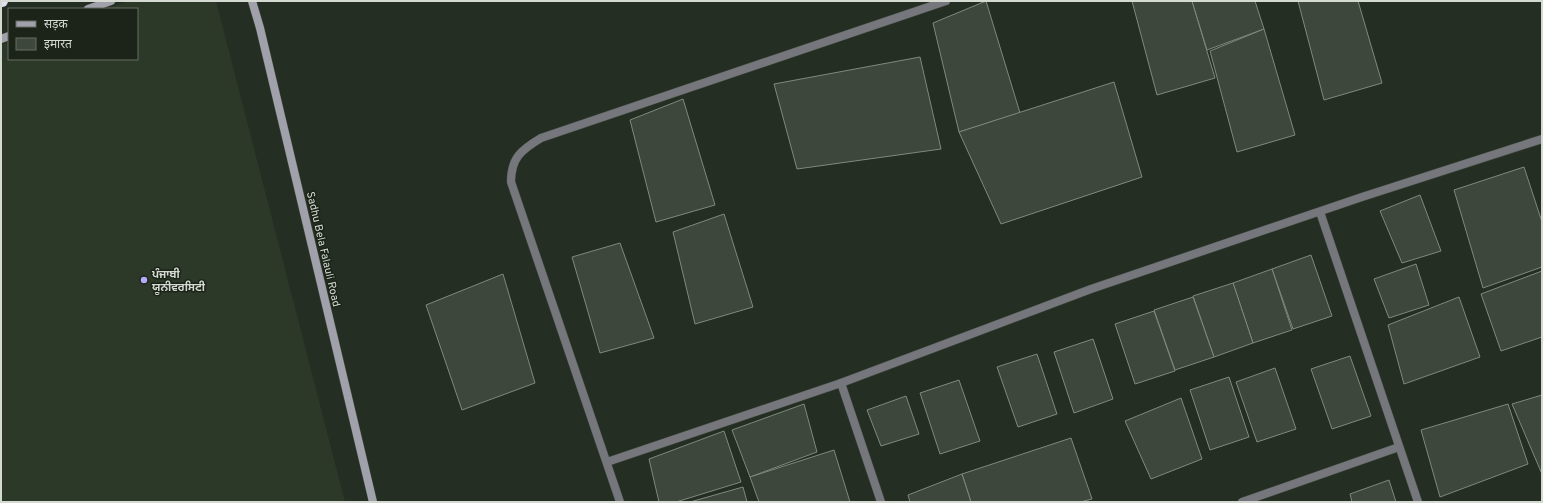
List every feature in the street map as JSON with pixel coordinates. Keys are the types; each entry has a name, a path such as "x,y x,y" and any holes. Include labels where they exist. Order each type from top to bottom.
{"street":[{"path":"91,8 111,1"},
{"name":"Sadhu Bela Falauli Road","path":"252,1 260,28 373,502"},
{"path":"620,502 511,182 511,173 515,160 521,151 541,138 946,1"},
{"path":"607,462 840,383 1091,289 1542,139"},
{"path":"1320,212 1418,502"},
{"path":"840,383 881,502"},
{"path":"1242,502 1399,447"}],"shaded area":[{"name":"ਪੰਜਾਬੀ ਯੂਨੀਵਰਸਿਟੀ","path":"129,1 216,1 345,502 1,502 1,45 8,42 8,60 138,60 138,8 109,8"}],"building":[{"path":"986,1 1020,113 959,132 933,23"},
{"path":"1132,1 1192,1 1215,78 1157,95"},
{"path":"1192,1 1255,1 1264,29 1207,50"},
{"path":"1298,1 1358,1 1382,83 1324,100"},
{"path":"1264,29 1295,135 1237,152 1210,51"},
{"path":"920,57 941,149 797,169 774,84"},
{"path":"1114,82 1142,177 1001,224 959,132"},
{"path":"683,99 715,205 656,222 630,120"},
{"path":"1524,167 1542,222 1542,267 1483,288 1454,190"},
{"path":"1420,195 1441,251 1402,263 1380,211"},
{"path":"724,214 753,307 695,324 673,232"},
{"path":"620,243 654,338 600,353 572,257"},
{"path":"1311,255 1332,316 1293,329 1272,269"},
{"path":"1416,264 1429,305 1389,318 1374,279"},
{"path":"1272,269 1292,330 1253,343 1233,283"},
{"path":"1542,271 1542,337 1501,351 1481,294"},
{"path":"503,274 535,383 462,410 426,305"},
{"path":"1233,283 1253,343 1214,357 1193,296"},
{"path":"1193,297 1214,357 1175,370 1154,310"},
{"path":"1459,297 1480,357 1404,384 1388,325"},
{"path":"1154,311 1175,371 1135,384 1115,324"},
{"path":"1093,339 1113,399 1074,413 1054,352"},
{"path":"1037,354 1057,414 1018,427 997,367"},
{"path":"1350,356 1371,416 1332,429 1311,369"},
{"path":"1275,368 1296,429 1257,442 1236,382"},
{"path":"1229,377 1249,437 1210,450 1190,390"},
{"path":"959,380 980,441 940,454 920,393"},
{"path":"1542,395 1542,474 1512,404"},
{"path":"906,396 919,434 881,446 867,410"},
{"path":"1181,398 1202,459 1151,479 1125,421"},
{"path":"804,404 817,452 750,477 732,430"},
{"path":"1508,404 1528,464 1440,497 1421,430"},
{"path":"724,431 741,482 676,502 659,502 649,459"},
{"path":"1071,438 1092,499 1080,502 971,502 962,474"},
{"path":"834,450 850,502 759,502 750,477"},
{"path":"962,474 971,502 910,502 908,495"},
{"path":"1389,480 1396,502 1352,502 1350,494"},
{"path":"743,487 747,502 690,502"}],"place":[{"name":"ਪੰਜਾਬੀ ਯੂਨੀਵਰਸਿਟੀ","path":"144,280"}]}
